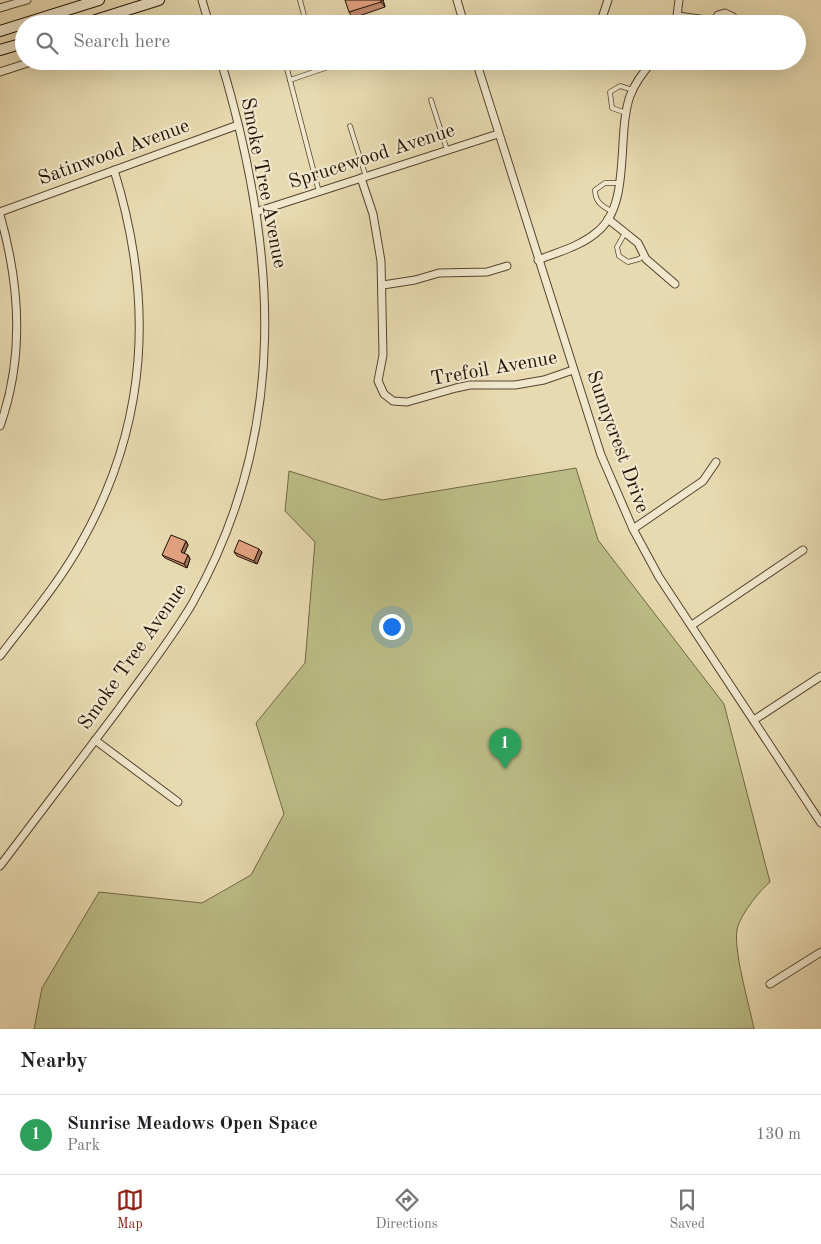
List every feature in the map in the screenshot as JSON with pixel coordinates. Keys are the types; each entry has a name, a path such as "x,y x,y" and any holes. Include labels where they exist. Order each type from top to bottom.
{"main road":[{"path":"52,15 100,0"},
{"path":"111,15 158,0"},
{"path":"0,31 15,26"},
{"path":"0,50 15,45"}],"street":[{"path":"0,8 27,0"},
{"path":"202,0 207,15"},
{"path":"457,0 461,15"},
{"path":"603,15 608,0"},
{"path":"678,15 679,0"},
{"path":"718,15 725,13 730,15"},
{"path":"0,72 15,67"},
{"name":"Smoke Tree Avenue","path":"0,866 161,652 191,605 219,549 242,486 258,418 266,350 265,280 256,212 238,125 223,70"},
{"name":"Sunnycrest Drive","path":"479,70 601,455 633,529 659,577 820,819"},
{"path":"538,260 586,240 599,231 612,212 618,196 626,113 633,90 644,70"},
{"name":"Satinwood Avenue","path":"0,213 238,125"},
{"name":"Sprucewood Avenue","path":"256,212 498,134"},
{"path":"0,656 81,544 105,495 126,432 139,356 140,319 133,243 114,170"},
{"path":"364,178 378,235 383,285 415,280 439,273 487,272 507,266"},
{"path":"0,213 14,269 18,328 12,385 0,426"},
{"path":"608,219 638,243 646,259 676,284"},
{"name":"Trefoil Avenue","path":"383,285 383,355 378,381 384,394 391,399 407,402 470,385 515,385 544,380 573,370"},
{"path":"633,529 703,481 716,462"},
{"path":"692,625 803,550"},
{"path":"754,720 821,676"},
{"path":"96,740 178,802"},
{"path":"770,984 821,952"}],"lane":[{"path":"300,0 304,15"},
{"path":"287,70 319,192"},
{"path":"290,80 319,70"},
{"path":"626,113 612,108 610,92 620,86 633,90"},
{"path":"431,100 447,150"},
{"path":"350,126 364,178"},
{"path":"612,212 598,202 595,197 595,190 605,183 619,183"},
{"path":"625,233 617,247 620,256 628,262 639,260 645,254"}],"green space":[{"path":"576,468 598,540 724,704 770,882 747,908 738,926 737,935 739,961 754,1029 34,1029 42,988 99,892 202,903 251,875 284,814 256,723 305,663 315,542 285,511 289,471 382,500"}],"building":[{"path":"345,0 381,0 381,2 349,12"},
{"path":"171,535 186,541 181,552 188,555 184,564 162,555"},
{"path":"239,540 259,549 254,561 234,552"}],"place":[{"name":"Sunrise Meadows Open Space","path":"505,769"}]}
